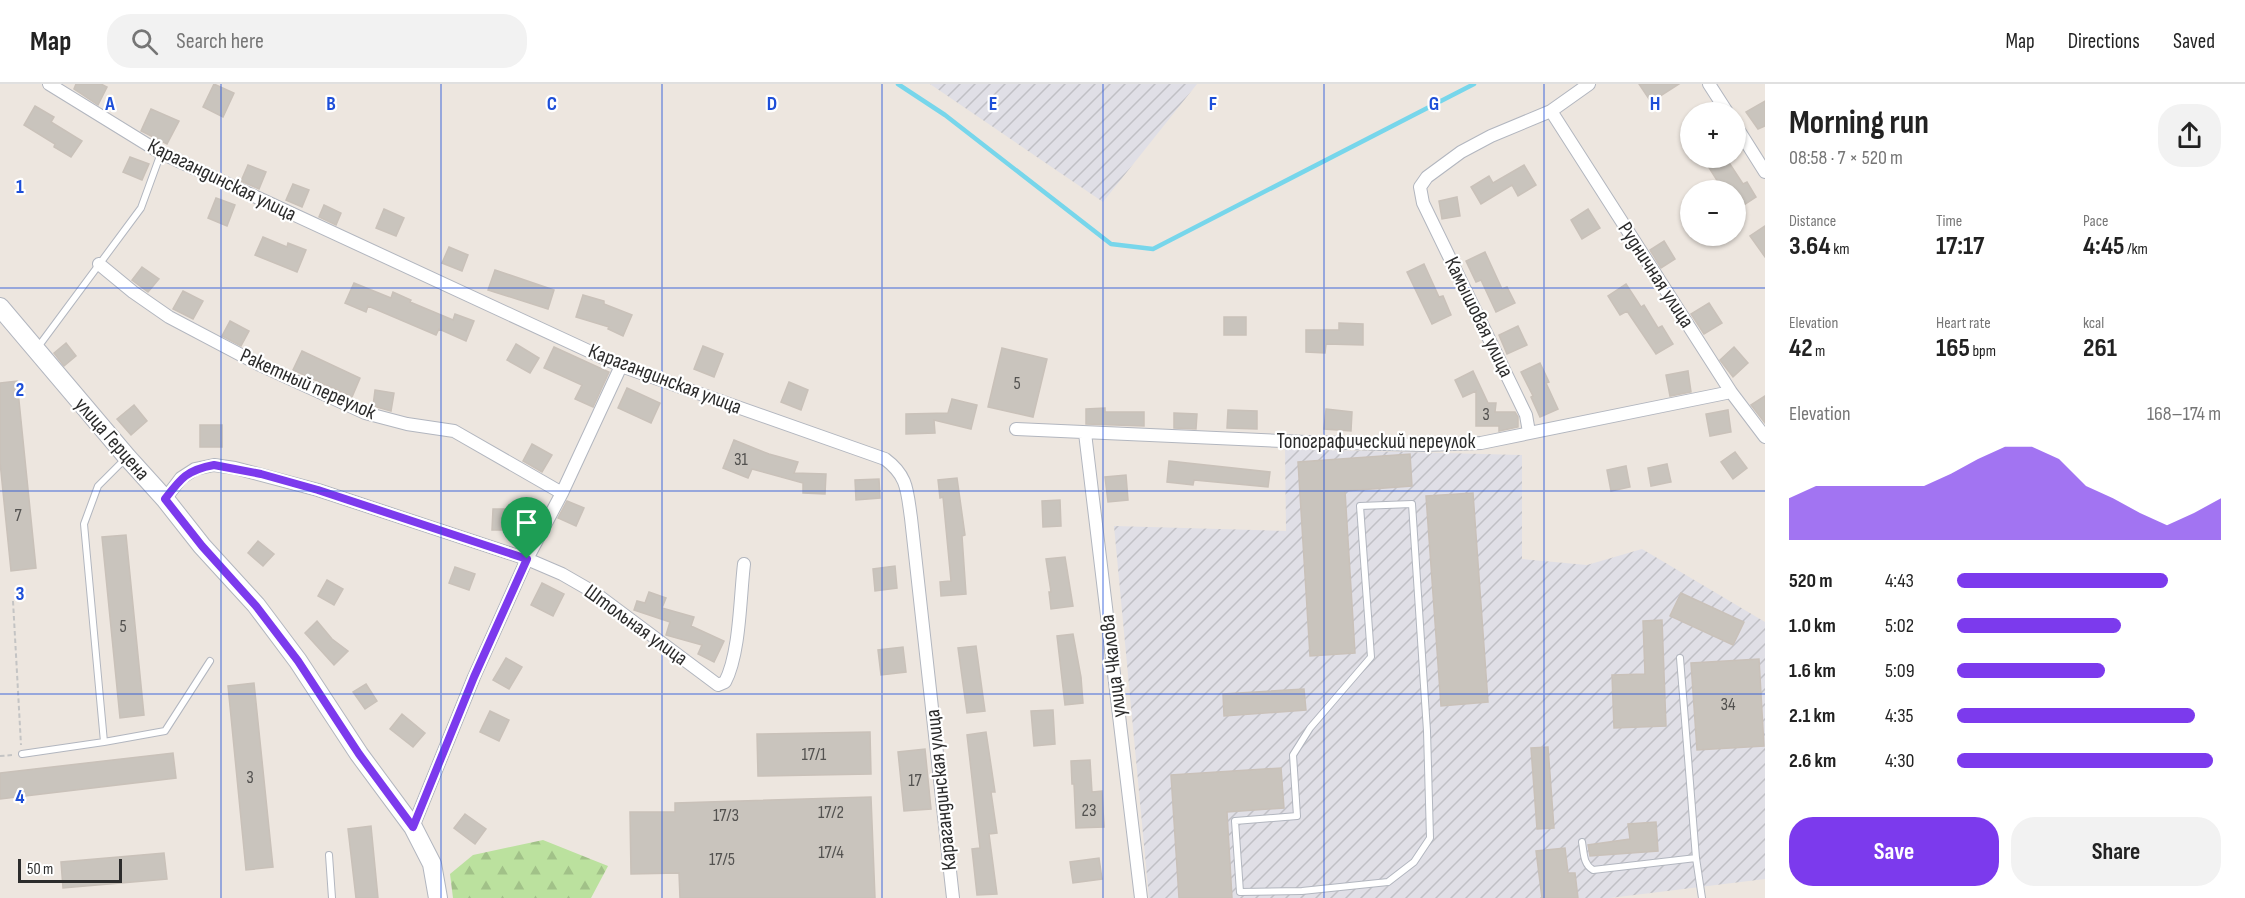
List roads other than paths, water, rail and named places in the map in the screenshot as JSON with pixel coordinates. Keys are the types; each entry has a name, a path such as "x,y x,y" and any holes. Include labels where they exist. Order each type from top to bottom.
{"main road":[{"name":"улица Герцена","path":"0,307 127,458 165,499 202,546 256,606 298,661 359,754 413,827 432,864 438,898"}],"street":[{"name":"Карагандинская улица","path":"49,84 161,153 621,366 885,459 897,467 905,480 911,518 953,898"},
{"path":"1551,111 1589,84"},
{"path":"1709,84 1721,102"},
{"name":"Камышовая улица","path":"1529,432 1526,415 1423,203 1420,187 1427,177 1461,152 1491,136 1551,111"},
{"name":"Рудничная улица","path":"1551,111 1731,392 1765,437"},
{"path":"1746,142 1765,172"},
{"name":"Ракетный переулок","path":"99,264 169,317 260,365 365,412 408,424 454,431 562,493"},
{"path":"413,827 474,677 527,559 562,493 621,366"},
{"name":"Топографический переулок","path":"1016,429 1424,445 1481,443 1731,392"},
{"name":"улица Чкалова","path":"1085,433 1141,898"},
{"name":"Штольная улица","path":"165,499 181,478 195,469 214,465 235,468 318,490 527,559 562,574 595,593 718,685 725,682 729,675 744,564"}],"lane":[{"path":"36,350 141,208 161,153"},
{"path":"104,742 84,524 98,486 127,458"},
{"path":"1412,504 1427,731 1430,838 1414,862 1388,882 1302,895 1240,892 1235,821 1297,816 1293,755 1310,728 1371,657 1360,506 1412,504"},
{"path":"1680,658 1696,858 1702,898"},
{"path":"22,753 165,731 210,661"},
{"path":"1582,842 1584,860 1593,870 1696,858"},
{"path":"329,855 332,898"}],"waterway":[{"path":"898,84 945,115 1111,244 1153,249 1474,84"}]}
